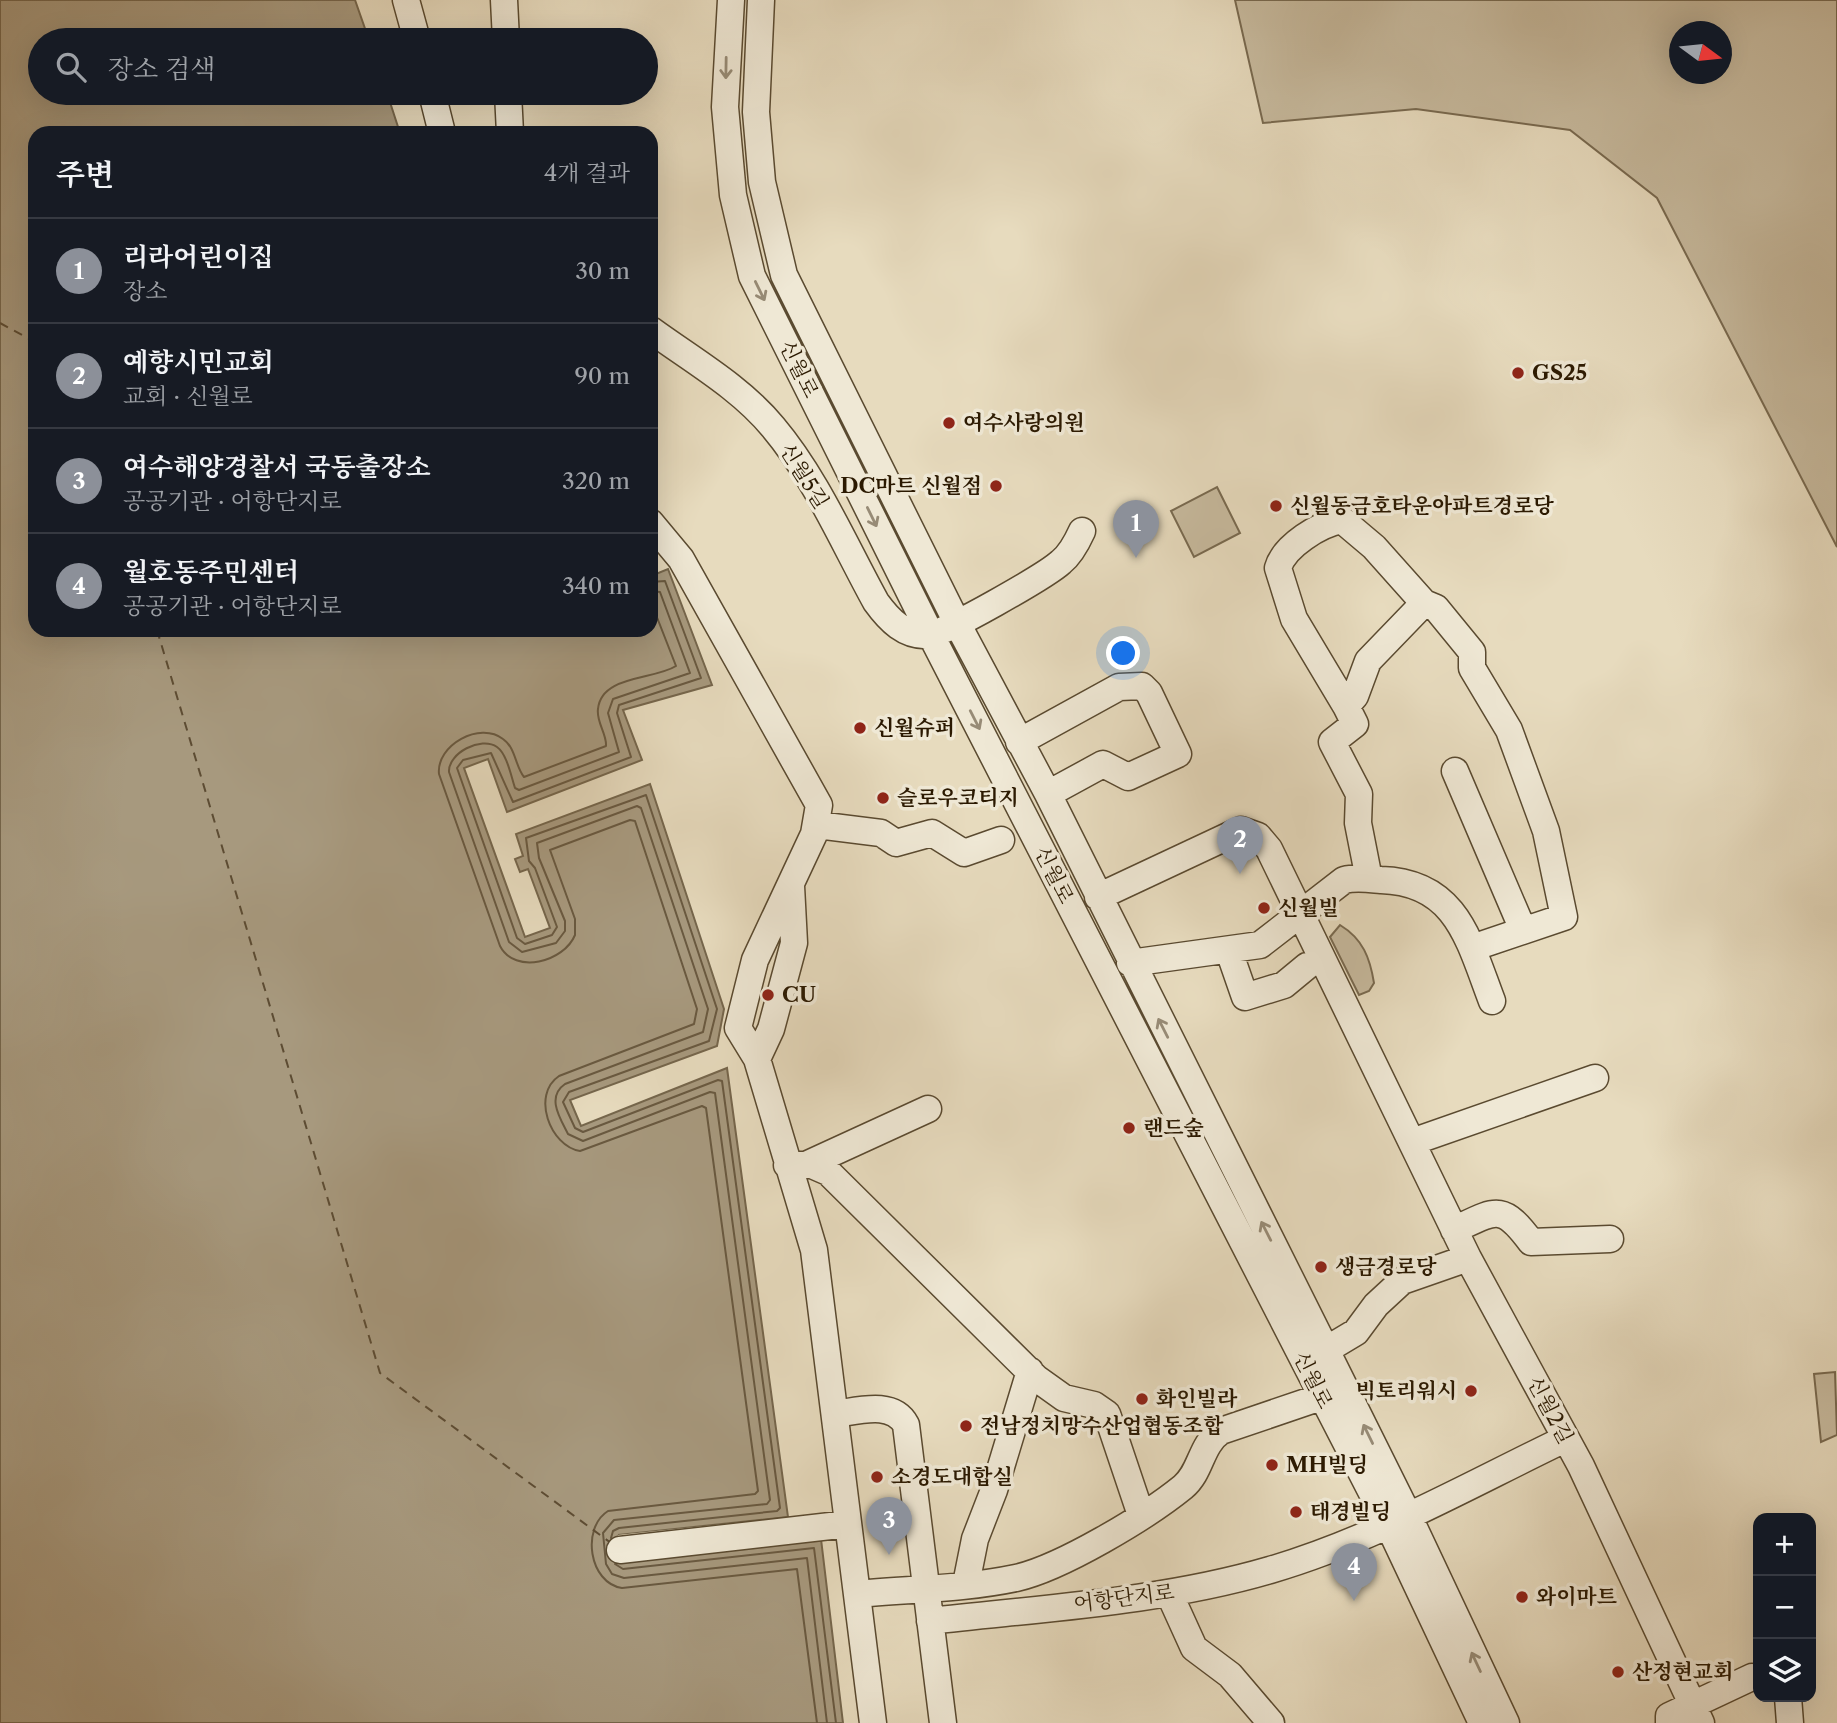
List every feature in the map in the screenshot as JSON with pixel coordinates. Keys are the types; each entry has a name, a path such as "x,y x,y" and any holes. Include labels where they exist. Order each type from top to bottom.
{"street":[{"path":"405,0 414,28"},
{"path":"505,0 506,28"},
{"name":"신월로","path":"731,0 726,107 733,195 752,276 1321,1397 1398,1519 1506,1723"},
{"name":"신월로","path":"761,0 756,112 761,182 785,275 957,623 1048,794 1130,963 1326,1350 1482,1723"},
{"path":"435,105 440,126"},
{"path":"509,105 510,126"},
{"name":"신월5길","path":"658,335 735,390 773,427 813,486 886,616 907,632 932,635"},
{"path":"1369,879 1358,823 1359,794 1350,772 1331,745 1333,740 1355,724 1294,619 1278,568 1282,559 1305,538 1342,520 1374,547 1424,603 1436,608 1472,652 1472,668 1509,730 1546,831 1564,917 1472,947"},
{"path":"658,531 681,559 820,805 817,825 755,960 738,1028 757,1059 797,1165 814,1250 873,1723"},
{"path":"932,635 1024,586 1063,561 1082,531"},
{"path":"1346,706 1355,696 1368,661 1424,603"},
{"path":"1019,742 1119,687 1142,686 1149,692 1178,754 1128,777 1103,764 1048,794"},
{"path":"1455,771 1523,930"},
{"path":"817,825 881,833 896,843 932,833 964,853 1001,840"},
{"name":"신월2길","path":"1098,897 1241,830 1258,836 1269,849 1311,907 1412,1142 1468,1258 1565,1439 1696,1714"},
{"path":"1130,963 1260,946 1344,880 1408,882 1429,891 1454,912 1472,947 1492,1000"},
{"path":"1229,951 1245,997 1284,985 1307,966"},
{"path":"1412,1142 1595,1079"},
{"path":"797,1165 928,1109"},
{"path":"797,1165 820,1167 837,1180 1030,1371 1064,1398 1094,1405 1108,1414 1141,1515"},
{"path":"1454,1230 1502,1213 1513,1217 1531,1242 1609,1239"},
{"path":"1326,1350 1356,1332 1376,1305 1402,1280 1468,1258"},
{"path":"966,1584 975,1539 994,1490 1030,1371"},
{"path":"857,1594 1017,1578 1033,1573 1141,1515 1189,1481 1208,1443 1221,1431 1321,1397"},
{"path":"835,1414 879,1409 895,1411 906,1425 943,1723"},
{"name":"어항단지로","path":"930,1621 1169,1593 1277,1568 1398,1519 1565,1439"},
{"path":"620,1550 848,1524"},
{"path":"1169,1593 1194,1648 1230,1675 1270,1723"},
{"path":"1669,1723 1669,1716 1696,1714 1752,1677"},
{"path":"1788,1702 1790,1723"}],"shaded area":[{"path":"1235,0 1837,0 1837,547 1657,198 1570,130 1416,109 1263,123"},
{"path":"1217,487 1240,533 1194,557 1171,511"},
{"path":"1340,925 1360,943 1370,965 1374,983 1369,991 1359,995 1330,937"},
{"path":"1835,1372 1837,1435 1821,1442 1814,1374"}],"water":[{"path":"0,0 355,0 365,28 28,28 28,105 391,105 398,126 28,126 28,637 658,637 658,573 668,569 712,685 623,710 642,760 507,812 488,759 464,768 525,937 550,928 528,869 520,872 515,859 523,856 516,834 650,784 724,1009 717,1046 570,1100 581,1126 727,1068 788,1517 618,1535 821,1539 843,1723 0,1723"}],"pier":[{"path":"792,1517 791,1519 620,1550 618,1535"}],"ferry route":[{"path":"0,323 28,338"},
{"path":"159,637 380,1373 611,1543"}],"place":[{"name":"GS25","path":"1518,373"},
{"name":"여수사랑의원","path":"949,423"},
{"name":"DC마트 신월점","path":"996,486"},
{"name":"신월동금호타운아파트경로당","path":"1276,506"},
{"name":"리라어린이집","path":"1136,558"},
{"name":"신월슈퍼","path":"860,728"},
{"name":"슬로우코티지","path":"883,798"},
{"name":"예향시민교회","path":"1240,874"},
{"name":"신월빌","path":"1264,908"},
{"name":"CU","path":"768,995"},
{"name":"랜드숲","path":"1129,1128"},
{"name":"생금경로당","path":"1321,1267"},
{"name":"빅토리워시","path":"1471,1391"},
{"name":"화인빌라","path":"1142,1399"},
{"name":"전남정치망수산업협동조합","path":"966,1426"},
{"name":"MH빌딩","path":"1272,1465"},
{"name":"소경도대합실","path":"877,1477"},
{"name":"태경빌딩","path":"1296,1512"},
{"name":"여수해양경찰서 국동출장소","path":"889,1555"},
{"name":"와이마트","path":"1522,1597"},
{"name":"월호동주민센터","path":"1354,1601"},
{"name":"산정현교회","path":"1618,1672"}]}
